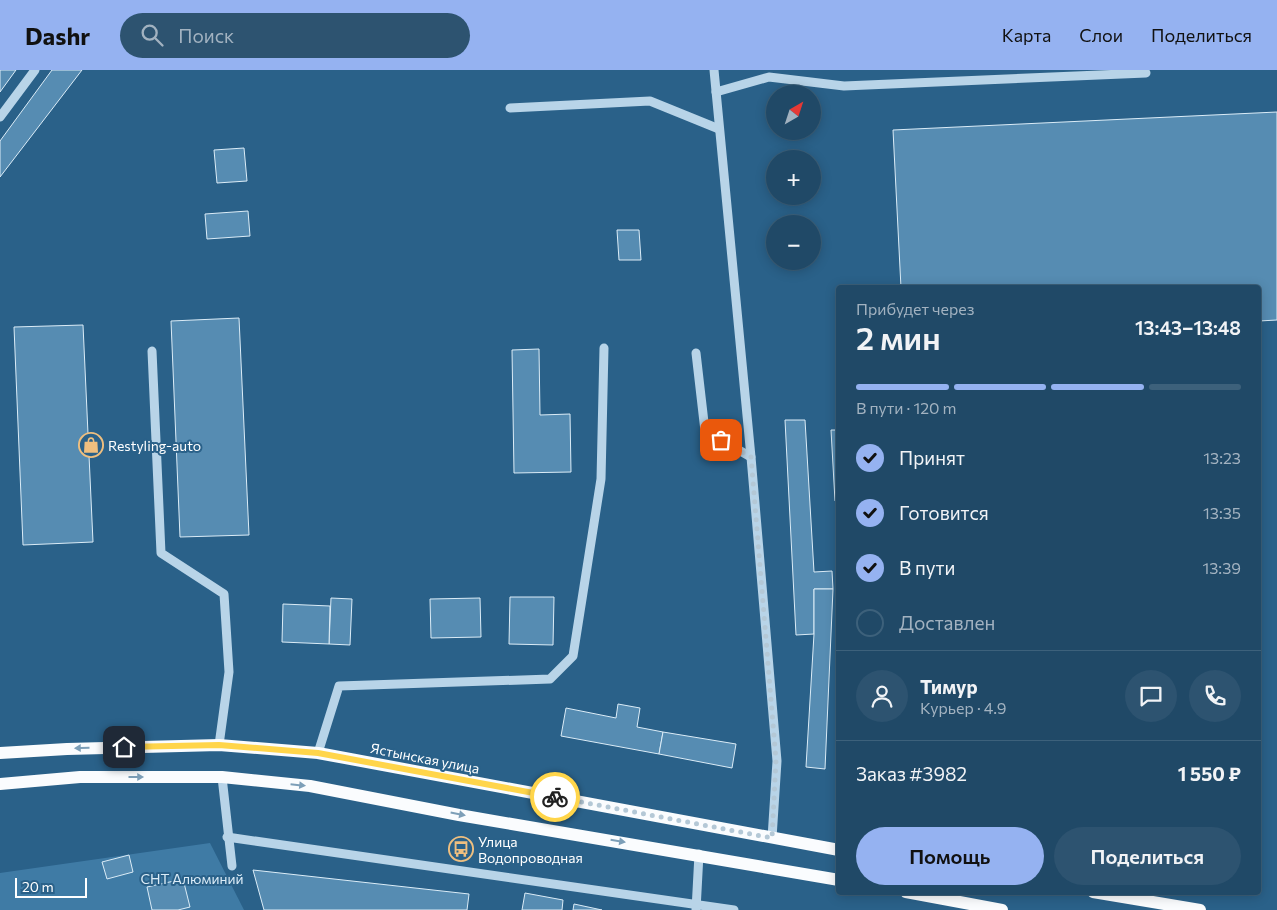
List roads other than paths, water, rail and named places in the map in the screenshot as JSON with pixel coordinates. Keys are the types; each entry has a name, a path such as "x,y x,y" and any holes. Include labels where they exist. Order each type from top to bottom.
{"main road":[{"name":"Ястынская улица","path":"0,753 67,748 219,745 318,753 836,849"},
{"path":"0,784 80,777 222,778 310,786 459,814 699,854 836,879"},
{"path":"922,895 1002,910"},
{"path":"1111,895 1200,910"}],"lane":[{"path":"0,117 35,70"},
{"path":"714,70 718,129 751,457 776,760 772,838"},
{"path":"716,92 769,77 844,86 1146,73"},
{"path":"510,108 650,101 718,129"},
{"path":"318,753 339,686 550,679 573,656 601,479 604,348"},
{"path":"152,351 160,553 224,594 229,672 219,745"},
{"path":"696,353 705,431 751,457"},
{"path":"222,778 227,837 232,866"},
{"path":"227,837 696,907 734,910"},
{"path":"696,907 699,854"}],"place":[{"name":"Restyling-auto","path":"91,445"},
{"name":"Улица Водопроводная","path":"461,849"}],"park label":[{"name":"СНТ Алюминий","path":"192,878"}]}
